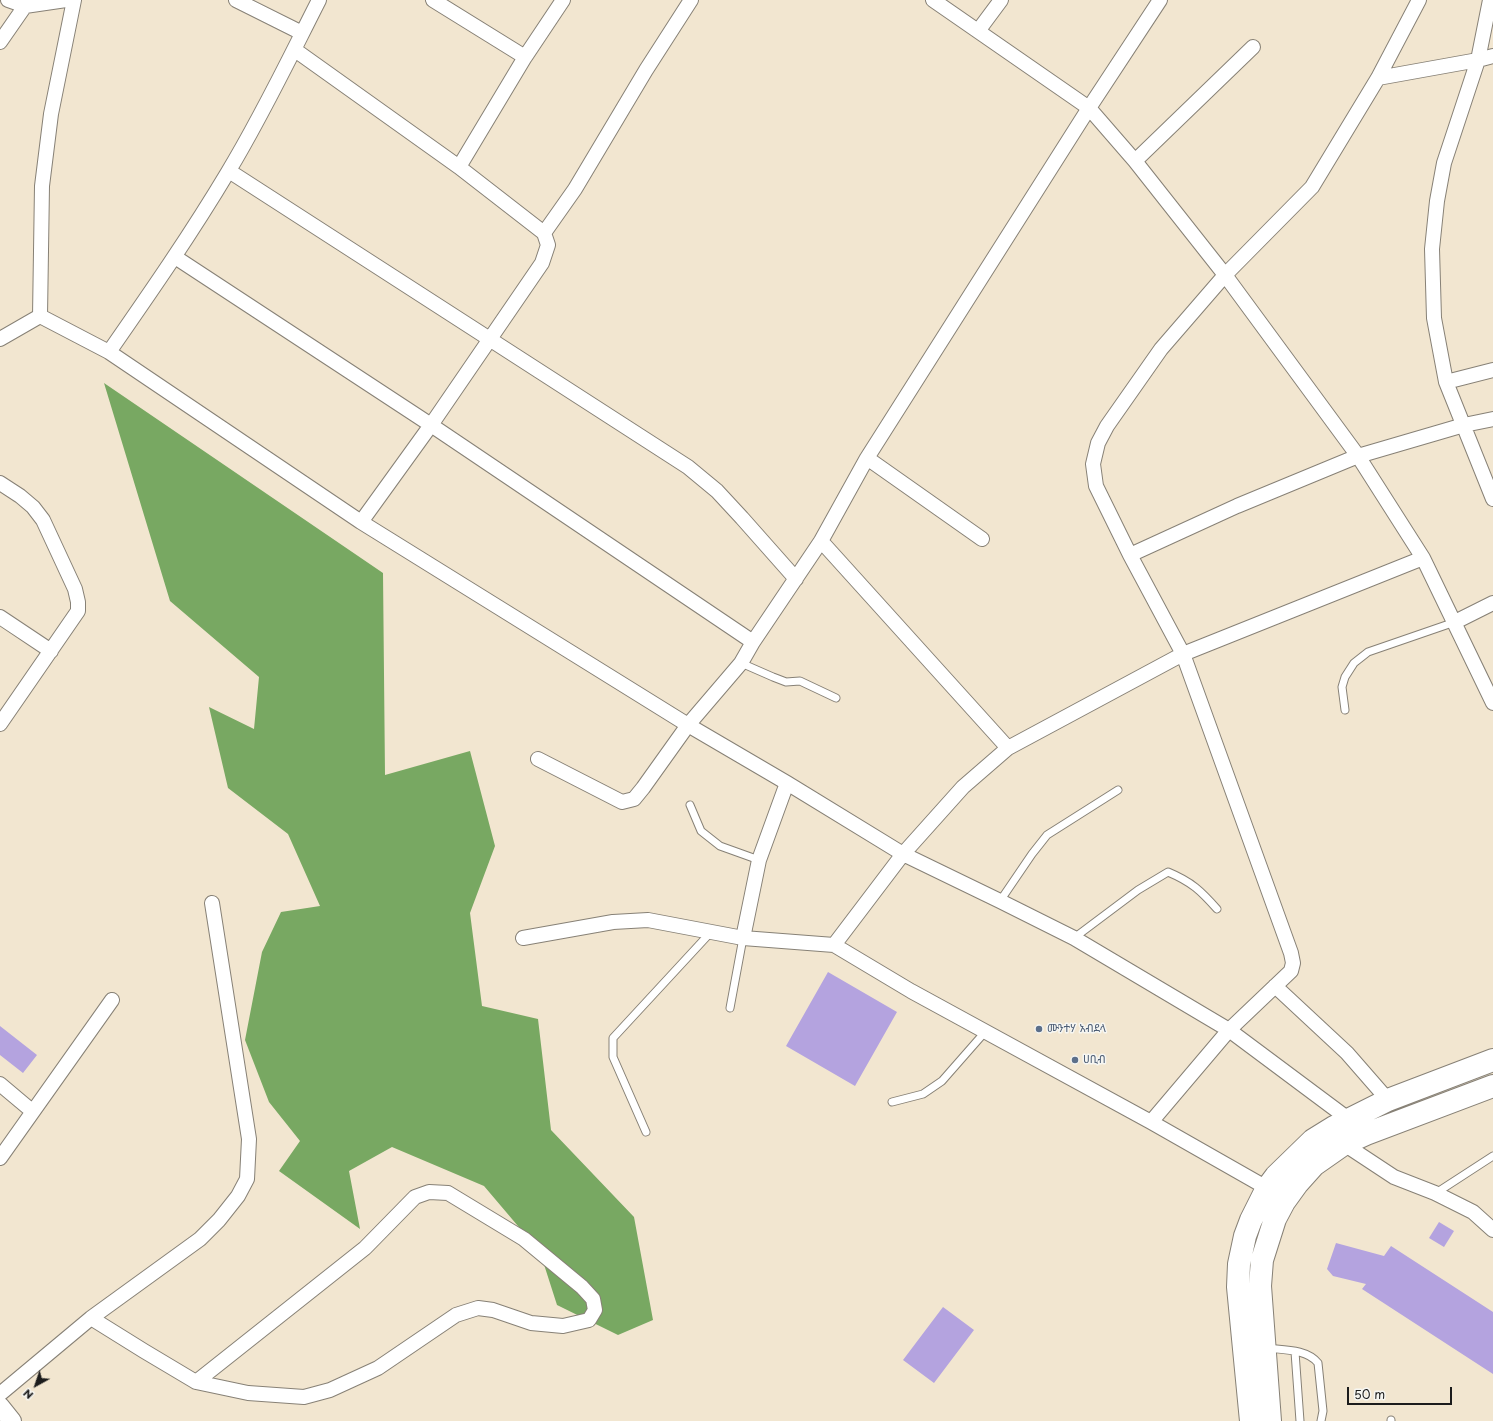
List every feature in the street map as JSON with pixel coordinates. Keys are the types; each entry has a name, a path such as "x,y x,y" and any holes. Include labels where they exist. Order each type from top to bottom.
{"main road":[{"path":"1250,1421 1238,1287 1240,1264 1246,1236 1251,1220 1267,1188 1276,1176 1313,1140 1349,1119 1388,1100 1493,1060"},
{"path":"1270,1421 1260,1286 1262,1260 1275,1219 1284,1202 1297,1184 1314,1165 1344,1144 1366,1134 1493,1086"}],"street":[{"path":"8,0 25,6 66,0"},
{"path":"40,316 42,186 51,114 74,0"},
{"path":"236,0 302,33"},
{"path":"109,352 175,257 229,171 295,50 302,33 320,0"},
{"path":"433,0 449,4 524,57"},
{"path":"459,167 524,57 563,0"},
{"path":"544,233 575,189 646,70 692,0"},
{"path":"933,0 1089,108 1135,161 1224,275 1358,456 1423,558 1493,703"},
{"path":"978,31 1001,0"},
{"path":"538,759 622,802 634,799 644,788 688,725 741,663 753,642 821,541 867,458 1089,108 1160,0"},
{"path":"1151,1122 1229,1030 1291,971 1293,963 1291,953 1183,654 1130,555 1096,486 1093,464 1098,443 1107,426 1161,349 1224,275 1312,187 1378,78 1419,0"},
{"path":"1490,0 1478,60 1444,163 1436,201 1432,249 1434,318 1446,382 1493,499"},
{"path":"0,42 25,6"},
{"path":"1135,161 1253,47"},
{"path":"295,50 459,167 544,233 548,245 542,263 431,425 361,522"},
{"path":"1378,78 1493,56"},
{"path":"229,171 688,467 717,491 796,578"},
{"path":"175,257 431,425 753,642"},
{"path":"0,339 40,316"},
{"path":"40,316 109,352 361,522 688,725 787,783 903,854 1000,900 1074,938 1229,1030 1349,1119 1366,1134"},
{"path":"1446,382 1493,370"},
{"path":"1130,555 1236,506 1358,456 1464,425 1493,419"},
{"path":"867,458 982,539"},
{"path":"0,483 20,496 43,520 75,590 78,602 78,611 0,724"},
{"path":"821,541 1008,748"},
{"path":"834,945 903,854 963,787 1008,748 1183,654 1423,558"},
{"path":"1455,622 1493,602"},
{"path":"0,617 51,651"},
{"path":"743,938 759,860 787,783"},
{"path":"0,1394 91,1318 200,1239 238,1196 247,1179 249,1139 212,903"},
{"path":"523,938 613,922 648,920 743,938 834,945 911,991 1151,1122 1267,1188"},
{"path":"1275,986 1347,1053 1388,1100"},
{"path":"0,1158 112,1000"},
{"path":"0,1084 32,1111"},
{"path":"1344,1144 1394,1177 1435,1193 1473,1212 1493,1230"},
{"path":"91,1318 196,1382 248,1392 304,1397 330,1390 378,1368 456,1315 478,1308 493,1310 531,1323 563,1326 589,1320 595,1310 594,1299 582,1287 524,1239 448,1193 429,1192 415,1197 365,1248 196,1382"},
{"path":"0,1406 12,1421"}],"lane":[{"path":"1345,710 1342,687 1345,677 1354,664 1368,652 1455,622"},
{"path":"741,663 786,682 800,681 836,698"},
{"path":"1000,900 1047,835 1118,790"},
{"path":"690,805 701,831 720,846 759,860"},
{"path":"1074,938 1138,890 1168,872 1182,878 1201,891 1217,909"},
{"path":"646,1132 613,1058 613,1038 711,932"},
{"path":"730,1008 743,938"},
{"path":"892,1102 923,1094 942,1081 985,1032"},
{"path":"1435,1193 1493,1156"},
{"path":"1264,1348 1304,1353 1314,1357 1318,1363 1323,1411 1321,1421"},
{"path":"1295,1352 1300,1421"}],"green space":[{"path":"104,383 383,573 385,775 470,751 495,846 470,913 482,1006 538,1019 551,1130 634,1217 653,1320 618,1335 557,1305 540,1252 484,1186 392,1147 349,1171 360,1229 279,1171 300,1141 269,1102 245,1040 262,952 281,912 320,906 288,834 228,788 209,707 254,729 259,677 170,601"}],"building":[{"path":"828,972 897,1012 855,1086 786,1046"},
{"path":"0,1026 37,1055 23,1073 0,1055"},
{"path":"1439,1222 1454,1231 1444,1247 1429,1238"},
{"path":"1336,1243 1384,1256 1391,1246 1493,1312 1493,1374 1362,1289 1366,1284 1333,1276 1327,1269"},
{"path":"943,1307 974,1330 934,1383 903,1360"}],"place":[{"name":"ሙንተሃ አብደላ","path":"1039,1029"},
{"name":"ሀቢብ","path":"1075,1060"}]}
